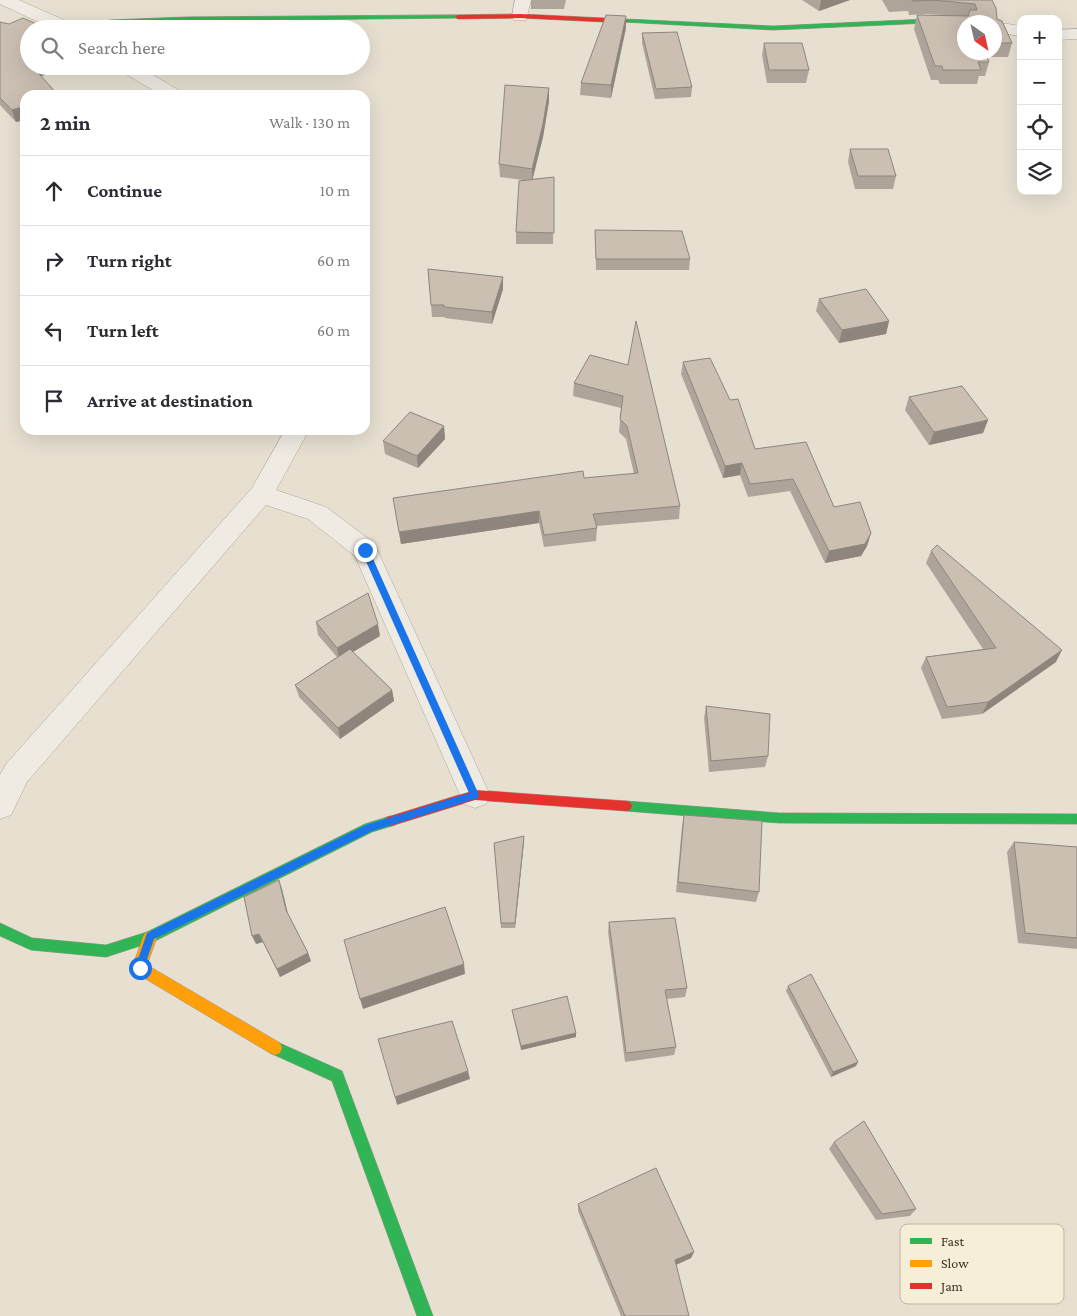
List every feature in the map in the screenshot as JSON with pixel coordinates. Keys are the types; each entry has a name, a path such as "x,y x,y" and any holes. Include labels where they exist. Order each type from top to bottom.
{"street":[{"path":"5,0 49,20"},
{"path":"161,20 521,8 773,28 928,21 957,22"},
{"path":"1002,28 1017,30"},
{"path":"1062,35 1077,34"},
{"path":"140,75 166,90"},
{"path":"0,806 16,773 261,494 294,435"},
{"path":"261,494 317,513 365,550 475,795"},
{"path":"0,929 31,944 106,951 150,936 369,828 475,795 779,818 1077,819"},
{"path":"150,936 140,968 270,1045 337,1076 425,1316"}],"building":[{"path":"932,0 992,0 997,15 968,15 970,10 977,10 975,4"},
{"path":"606,15 626,16 611,85 581,83"},
{"path":"917,15 957,16 957,60 988,60 989,62 978,62 981,70 943,70 942,66 935,66"},
{"path":"23,18 28,20 20,20 20,75 40,75 54,90 20,90 20,108 12,110 0,98 0,22 9,24"},
{"path":"1002,21 1012,43 1002,43"},
{"path":"677,32 692,87 656,89 642,33"},
{"path":"764,43 802,43 809,70 769,70"},
{"path":"505,85 549,88 543,124 532,169 499,164"},
{"path":"850,149 888,149 896,176 858,176"},
{"path":"554,177 554,233 516,232 519,181"},
{"path":"595,230 682,231 690,259 596,259"},
{"path":"428,269 503,277 492,312 431,305"},
{"path":"866,289 889,321 842,330 819,299"},
{"path":"636,321 680,506 593,514 597,528 544,535 539,511 399,532 393,498 583,471 584,478 638,473 627,426 620,419 623,396 574,383 590,355 628,365"},
{"path":"710,358 730,400 738,399 755,449 806,442 834,507 860,502 871,533 865,544 829,551 793,479 750,484 742,463 725,466 683,362"},
{"path":"962,386 988,420 934,432 909,397"},
{"path":"410,412 444,426 417,456 383,441"},
{"path":"937,545 1062,650 988,702 947,707 926,657 996,648 931,551"},
{"path":"368,593 378,624 337,648 316,622"},
{"path":"350,649 392,690 338,728 295,685"},
{"path":"706,706 770,714 768,756 711,761"},
{"path":"684,815 762,821 759,892 678,882"},
{"path":"524,836 515,923 501,923 494,843"},
{"path":"1014,842 1077,847 1077,938 1025,933"},
{"path":"279,880 286,910 308,953 277,969 259,934 252,936 244,897"},
{"path":"445,907 464,964 360,999 344,940"},
{"path":"675,918 687,988 665,990 676,1047 626,1053 609,922"},
{"path":"811,974 858,1062 833,1072 788,986"},
{"path":"567,996 576,1033 521,1046 512,1010"},
{"path":"452,1021 468,1071 395,1097 378,1039"},
{"path":"864,1121 916,1209 882,1214 834,1142"},
{"path":"656,1168 694,1252 675,1260 689,1316 625,1316 578,1204"}],"traffic: fast":[{"path":"161,20 458,17"},
{"path":"625,21 773,28 928,21 957,23"},
{"path":"626,806 779,818 1077,819"},
{"path":"0,929 31,944 106,951 150,937 369,828 391,821"},
{"path":"275,1048 337,1076 425,1316"}],"traffic: slow":[{"path":"150,937 139,968 275,1048"}],"traffic: jam":[{"path":"458,17 520,16 625,21"},
{"path":"391,821 475,795 626,806"}],"route":[{"path":"140,968 150,936 369,828 475,795 365,550"}]}
